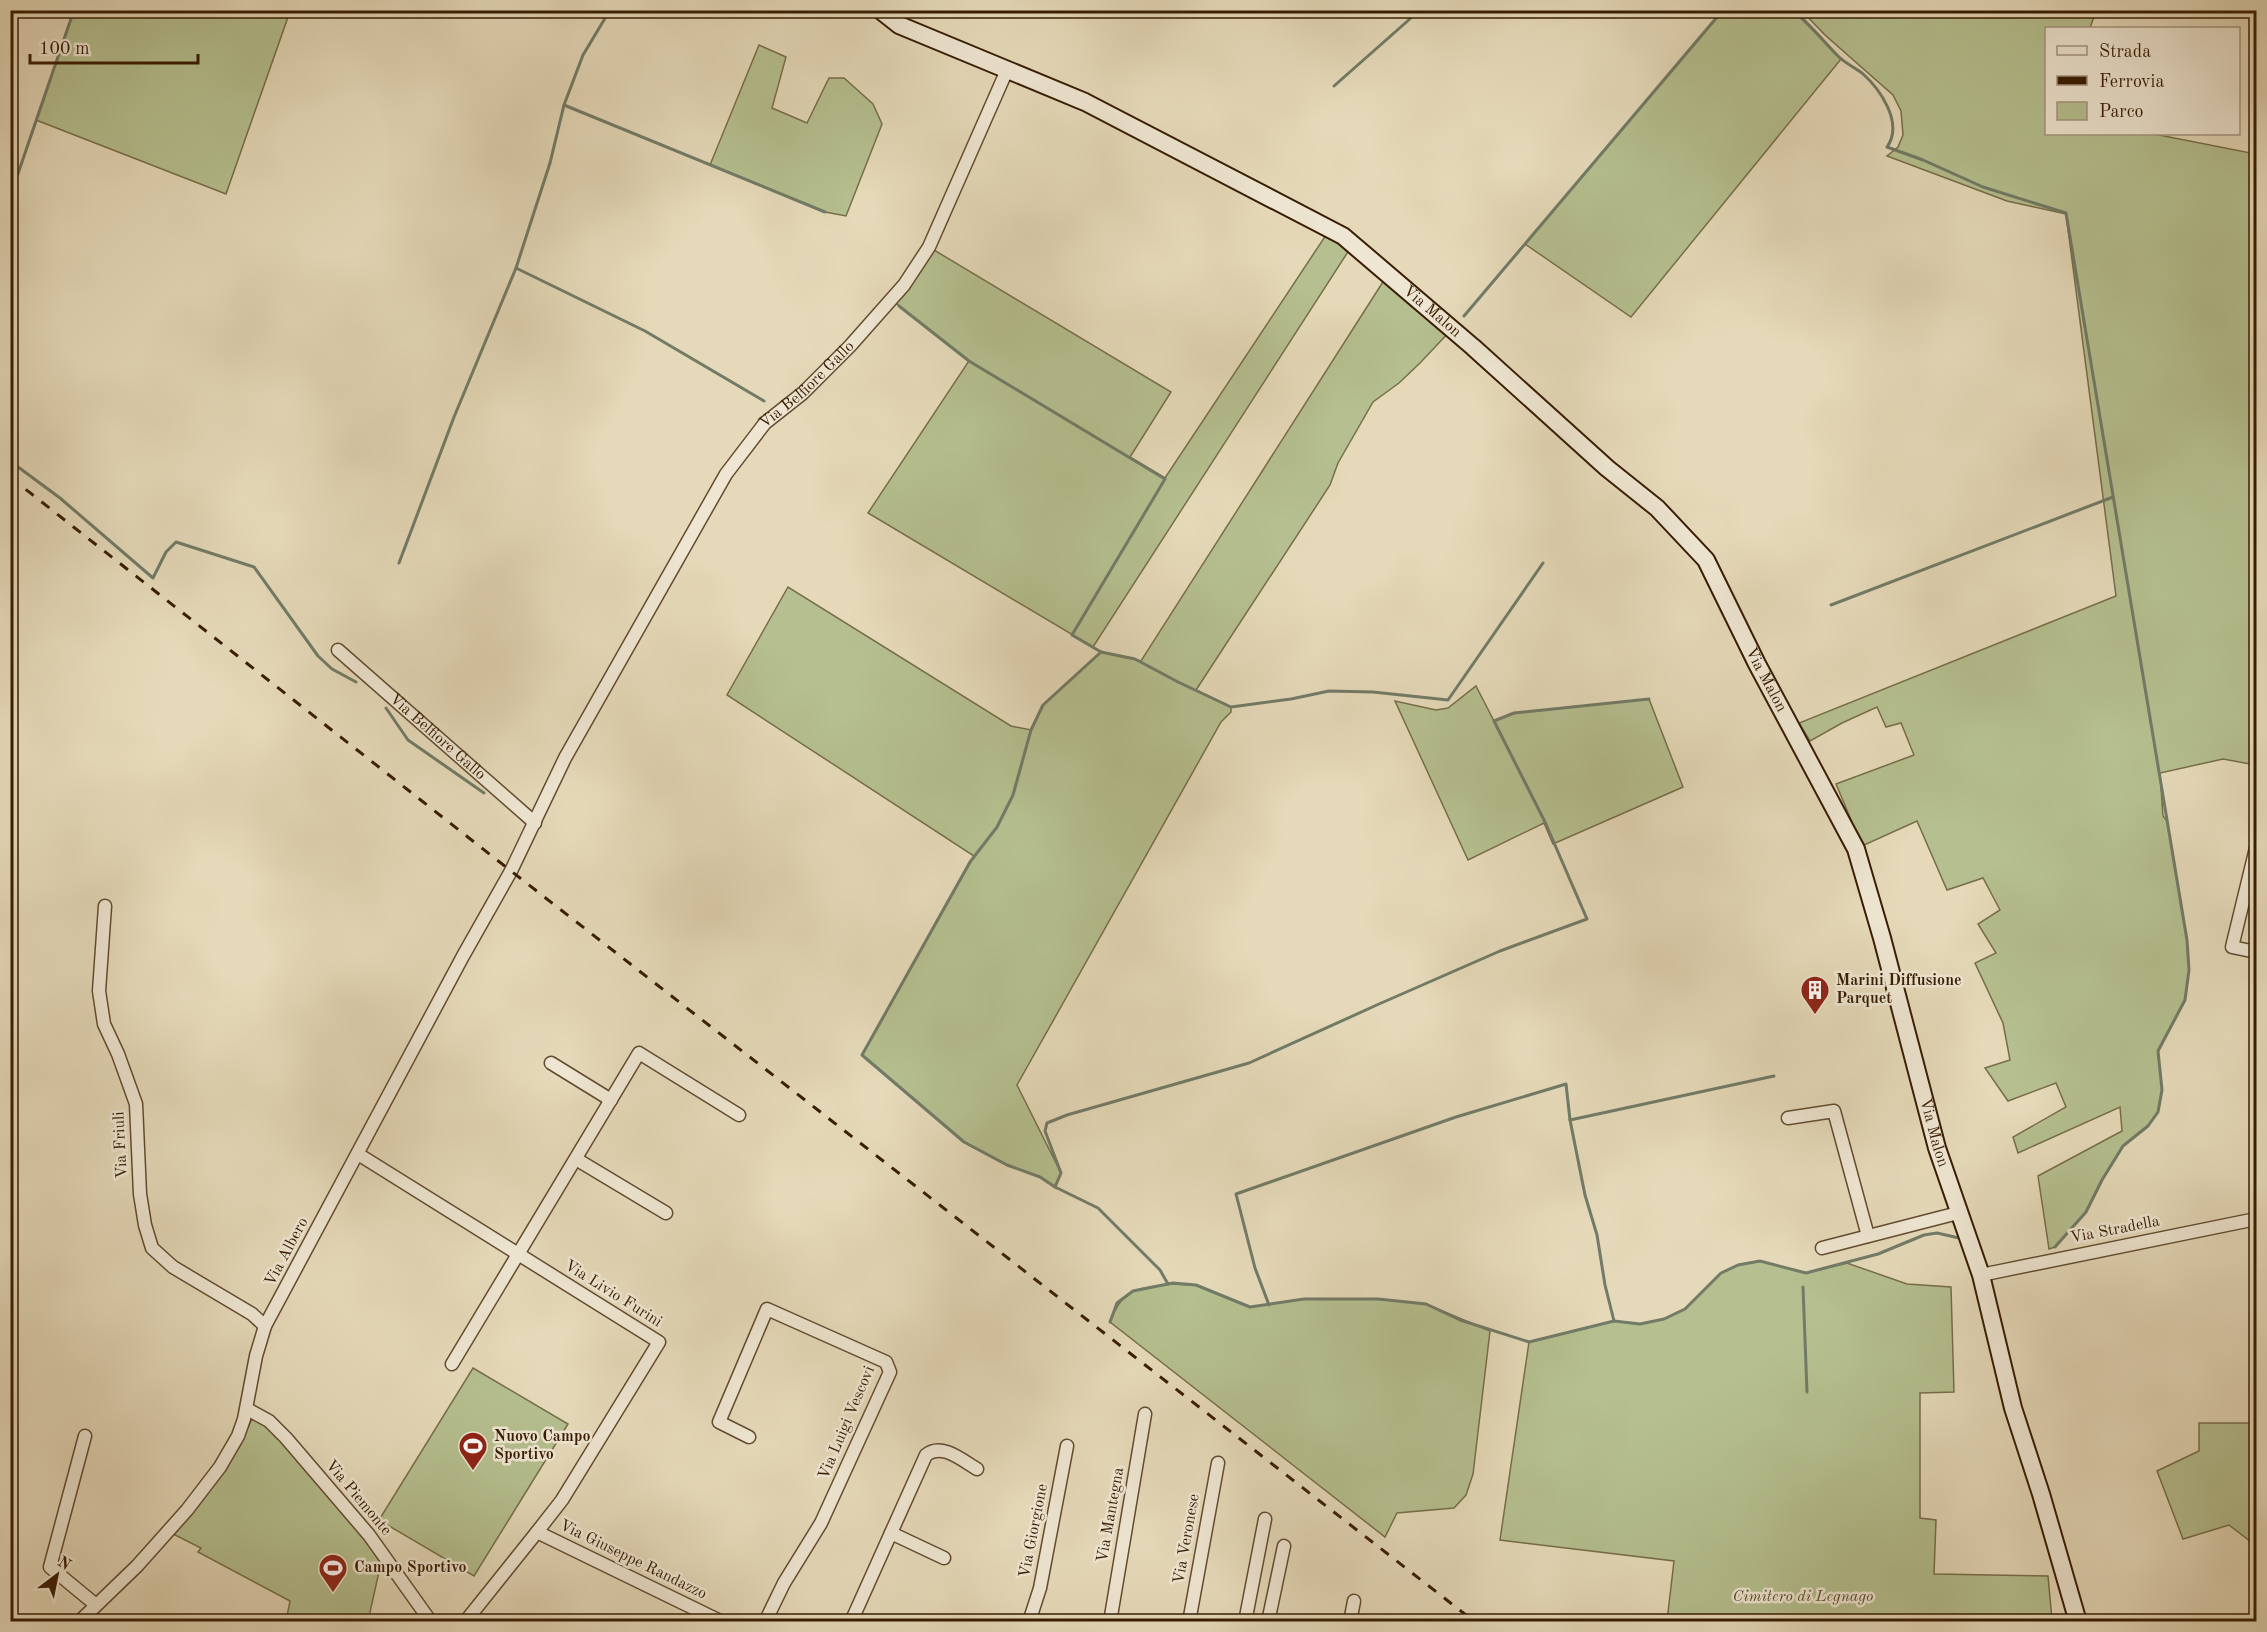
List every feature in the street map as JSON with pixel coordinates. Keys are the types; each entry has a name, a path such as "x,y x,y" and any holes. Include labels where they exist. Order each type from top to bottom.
{"street":[{"path":"880,10 898,25 1007,70"},
{"name":"Via Belfiore Gallo","path":"508,877 565,758 726,474 765,423 803,393 892,300 929,247 1007,70"},
{"name":"Via Malon","path":"1007,70 1090,104 1343,236 1473,347 1607,468 1657,508 1706,560 1757,664 1856,849 1882,938 1937,1148 1981,1275 2013,1408 2078,1622"},
{"name":"Via Belfiore Gallo","path":"338,650 535,823"},
{"path":"2256,848 2232,947 2256,952"},
{"name":"Via Albero","path":"79,1622 137,1566 206,1485 238,1436 247,1409 256,1356 265,1326 508,877"},
{"name":"Via Friuli","path":"105,906 99,991 104,1024 118,1054 136,1104 140,1194 145,1225 152,1248 172,1267 252,1314 265,1326"},
{"path":"452,1364 639,1053 739,1115"},
{"path":"551,1063 611,1100"},
{"path":"1788,1118 1834,1111 1868,1236"},
{"name":"Via Livio Furini","path":"358,1154 659,1342 562,1500 537,1532"},
{"path":"576,1159 666,1213"},
{"path":"1822,1248 1958,1212"},
{"name":"Via Stradella","path":"1981,1275 2256,1219"},
{"name":"Via Luigi Vescovi","path":"749,1437 719,1422 767,1309 886,1362 889,1366 890,1372 821,1523 784,1583 765,1622"},
{"name":"Via Piemonte","path":"247,1409 269,1421 286,1438 369,1535 431,1622"},
{"name":"Via Mantegna","path":"1110,1622 1145,1414"},
{"path":"85,1436 50,1567 96,1605"},
{"name":"Via Giorgione","path":"1029,1622 1040,1588 1067,1446"},
{"path":"851,1622 926,1455 938,1450 944,1451 977,1469"},
{"name":"Via Veronese","path":"1189,1622 1218,1463"},
{"path":"1245,1622 1265,1519"},
{"name":"Via Giuseppe Randazzo","path":"465,1622 537,1532 722,1622"},
{"path":"891,1533 944,1558"},
{"path":"1268,1622 1284,1546"},
{"path":"1350,1622 1354,1600"}],"green space":[{"path":"74,11 256,11 288,17 226,194 36,120"},
{"path":"1723,11 1792,11 1805,20 1841,59 1631,317 1525,244"},
{"path":"1802,11 2096,11 2090,27 2045,27 2045,135 2159,135 2256,154 2256,765 2223,759 2160,773 2163,816 2167,821 2187,940 2189,970 2185,1000 2158,1051 2162,1090 2158,1112 2148,1126 2123,1146 2086,1212 2055,1247 2049,1249 2038,1176 2122,1131 2120,1107 2018,1153 2013,1137 2066,1107 2056,1083 2008,1101 1985,1068 2010,1060 2003,1023 1975,963 1996,953 1978,924 2000,910 1983,878 1947,890 1917,821 1862,846 1836,784 1914,755 1901,723 1886,727 1877,707 1810,741 1799,723 2116,596 2066,214 2007,201 1887,156 1898,147 1903,135 1901,111 1893,95 1825,35"},
{"path":"759,45 786,57 772,108 807,123 829,78 844,78 873,104 882,124 846,216 825,212 710,165"},
{"path":"1330,229 1353,244 1093,647 868,513 969,361 892,300 929,247 1171,392 1130,457 1165,478"},
{"path":"1388,274 1452,329 1399,383 1373,402 1338,463 1330,485 1196,690 1231,707 1231,712 1221,722 1017,1085 1061,1173 1055,1187 1040,1177 1007,1165 964,1142 862,1055 974,856 727,695 788,587 1011,726 1031,730 1043,705 1101,652 1141,661"},
{"path":"1476,686 1494,721 1514,713 1649,699 1683,787 1553,844 1544,823 1468,860 1395,701 1436,710 1448,708"},
{"name":"Cimitero di Legnago","path":"1760,1261 1806,1273 1847,1263 1907,1284 1951,1287 1954,1392 1920,1393 1920,1518 1936,1520 1934,1574 2048,1576 2052,1620 2063,1621 1667,1621 1674,1561 1500,1540 1529,1342 1614,1321 1640,1324 1664,1319 1685,1309 1721,1273 1738,1265"},
{"path":"1168,1284 1196,1285 1250,1307 1304,1299 1378,1299 1426,1304 1490,1331 1473,1474 1466,1495 1454,1508 1397,1513 1385,1537 1110,1322 1125,1296 1139,1289"},
{"name":"Nuovo Campo Sportivo","path":"473,1368 568,1424 474,1576 379,1520"},
{"path":"253,1417 274,1434 328,1494 361,1534 381,1563 368,1621 286,1621 290,1601 198,1552 201,1548 173,1534 238,1447"},
{"path":"2199,1423 2256,1423 2256,1578 2251,1542 2229,1525 2183,1539 2157,1471 2199,1451"}],"waterway":[{"path":"10,197 74,10"},
{"path":"399,563 454,417 516,268 550,163 564,105 583,55 610,10"},
{"path":"1334,86 1420,10"},
{"path":"1464,316 1723,10"},
{"path":"1792,10 1841,59 1862,73 1876,88 1888,107 1891,117 1892,138 1887,147 1923,160 1983,187 2066,213 2187,940 2189,970 2185,1000 2158,1051 2162,1090 2158,1112 2148,1126 2123,1146 2086,1212 2055,1247"},
{"path":"564,105 825,212"},
{"path":"516,268 645,331 764,401"},
{"path":"899,306 969,361 1165,479 1072,635 1101,652"},
{"path":"10,461 60,498 153,578 166,552 176,542 254,567 318,656 332,669 356,682"},
{"path":"1831,605 2113,497"},
{"path":"1055,1187 1040,1177 1007,1165 964,1142 862,1055 970,862 997,827 1013,795 1031,730 1043,705 1101,652 1135,659 1231,707 1329,691 1373,692 1448,700 1543,563"},
{"path":"1168,1284 1160,1270 1098,1208 1055,1187 1061,1173 1045,1131 1047,1123 1067,1115 1249,1063 1500,951 1587,919 1545,822 1494,721 1514,713 1649,699"},
{"path":"386,708 408,740 484,793"},
{"path":"1570,1120 1774,1076"},
{"path":"1269,1305 1255,1268 1236,1194 1456,1117 1566,1084 1570,1120 1585,1195 1597,1235 1605,1285 1614,1321"},
{"path":"1110,1322 1117,1303 1133,1291 1173,1283 1196,1285 1250,1307 1304,1299 1378,1299 1426,1304 1460,1320 1529,1342 1614,1321 1640,1324 1664,1319 1685,1309 1721,1273 1738,1265 1760,1261 1806,1273 1878,1254 1924,1235 1937,1233 1959,1238"},
{"path":"1803,1287 1807,1392"}],"railway":[{"path":"10,477 511,871 1475,1622"}],"place":[{"name":"Marini Diffusione Parquet","path":"1815,1016"},
{"name":"Nuovo Campo Sportivo","path":"473,1472"},
{"name":"Campo Sportivo","path":"333,1594"}]}
